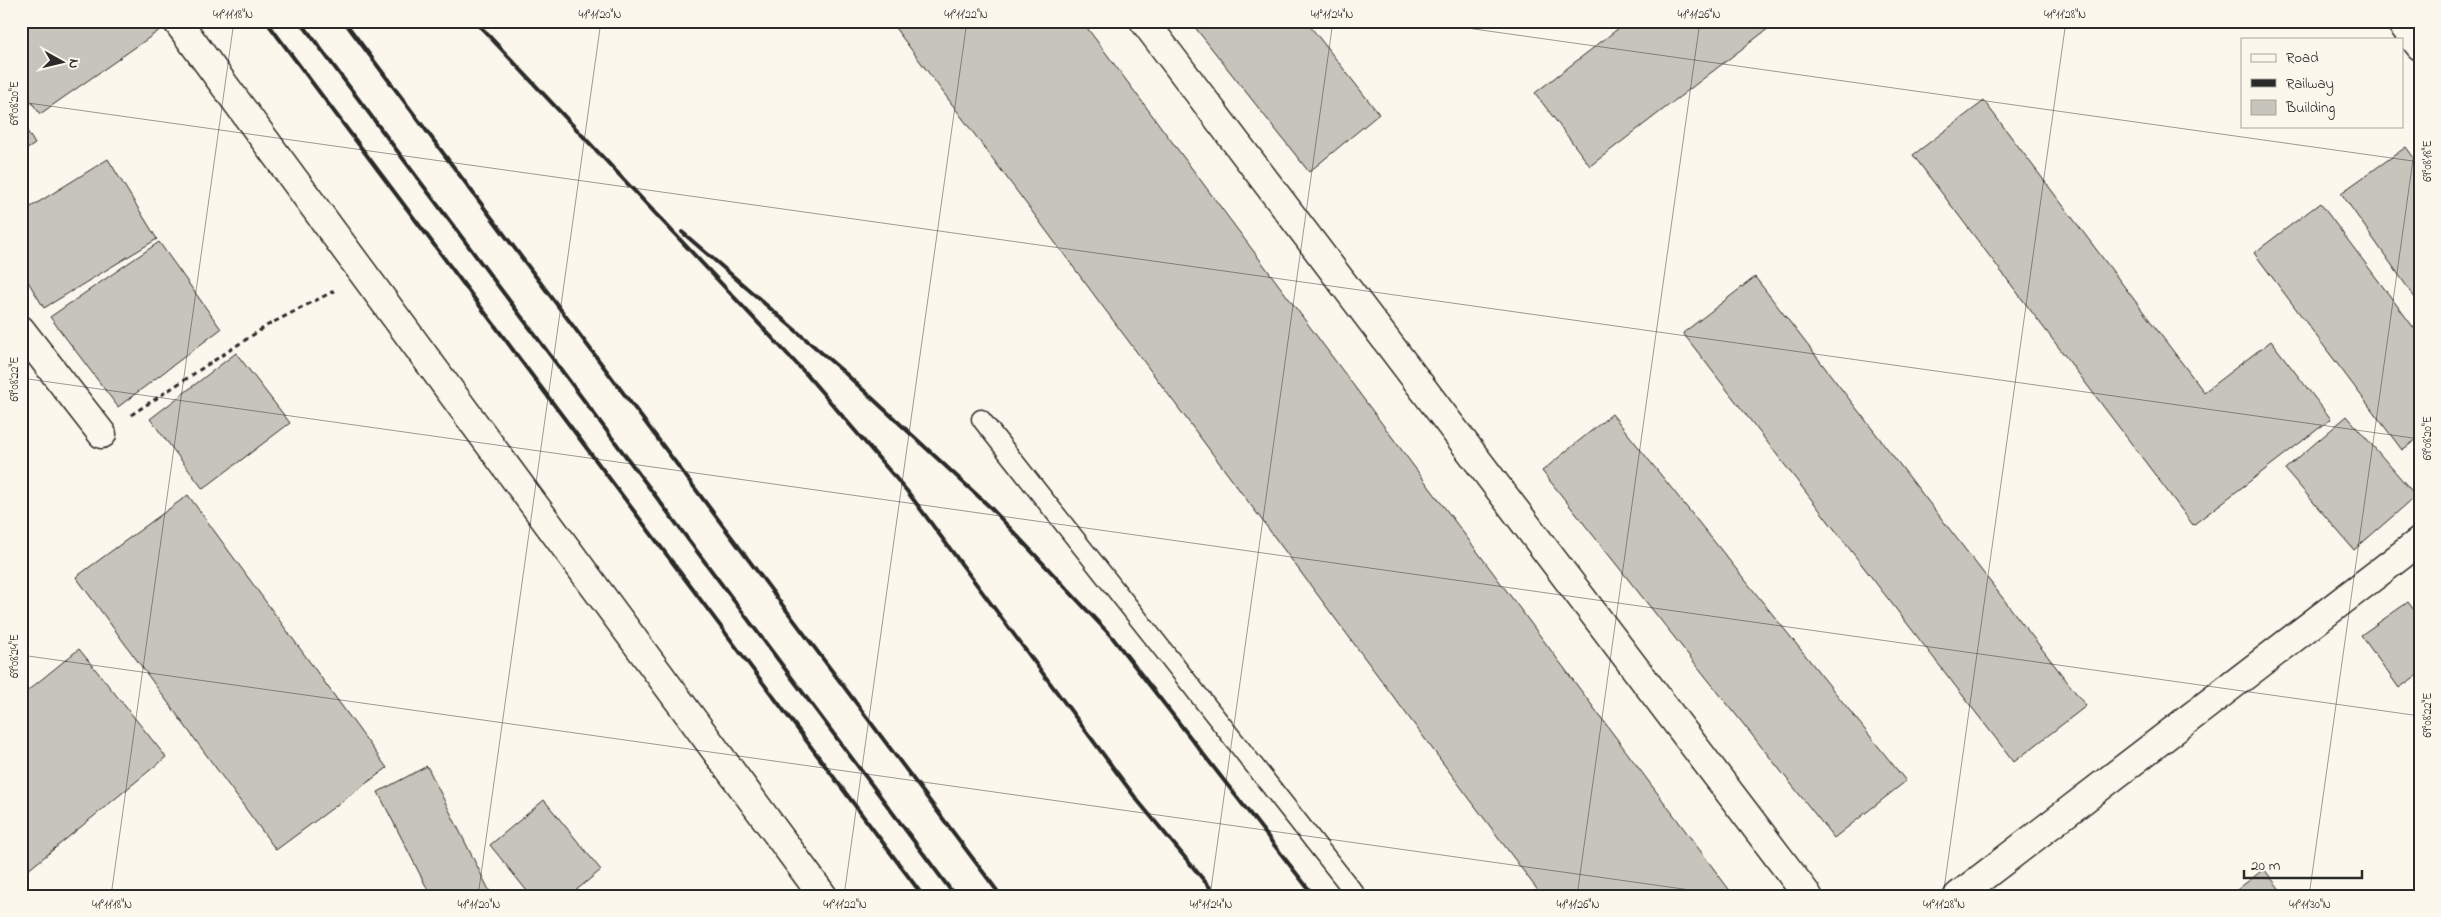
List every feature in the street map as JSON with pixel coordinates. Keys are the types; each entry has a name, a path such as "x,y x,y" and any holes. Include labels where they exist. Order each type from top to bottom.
{"street":[{"path":"177,21 822,896"},
{"path":"1144,21 1808,896"},
{"path":"2400,21 2420,46"},
{"path":"21,330 102,434"},
{"path":"1958,896 2420,541"}],"lane":[{"path":"980,419 1357,896"}],"path":[{"path":"102,434 268,325 327,296 361,271"}],"building":[{"path":"21,21 154,21 160,30 40,114 21,88"},
{"path":"890,21 1082,21 1734,896 1542,896"},
{"path":"1190,21 1306,21 1379,114 1309,172"},
{"path":"1628,21 1778,21 1590,166 1535,93"},
{"path":"1984,101 2204,392 2271,341 2331,419 2193,525 1913,155"},
{"path":"21,121 35,144 21,153"},
{"path":"2406,147 2420,166 2420,305 2341,193"},
{"path":"108,159 157,239 44,308 21,270 21,213"},
{"path":"2320,203 2420,336 2420,437 2402,450 2254,253"},
{"path":"159,242 221,329 118,407 50,317"},
{"path":"1755,277 2086,706 2014,762 1683,333"},
{"path":"236,353 290,423 203,489 150,419"},
{"path":"1612,414 1906,781 1834,838 1542,471"},
{"path":"2347,416 2416,496 2354,550 2285,469"},
{"path":"188,495 387,768 276,850 76,577"},
{"path":"2408,602 2420,618 2420,673 2399,688 2361,635"},
{"path":"79,649 166,757 21,876 21,696"},
{"path":"427,766 492,896 431,896 378,792"},
{"path":"544,800 601,870 569,896 531,896 490,845"},
{"path":"2264,869 2285,896 2229,896"}],"railway":[{"path":"266,21 923,896"},
{"path":"300,21 955,896"},
{"path":"344,21 1001,896"},
{"path":"475,21 807,375 907,491 1138,801 1217,896"},
{"path":"682,232 846,374 991,508 1112,637 1314,896"}]}
